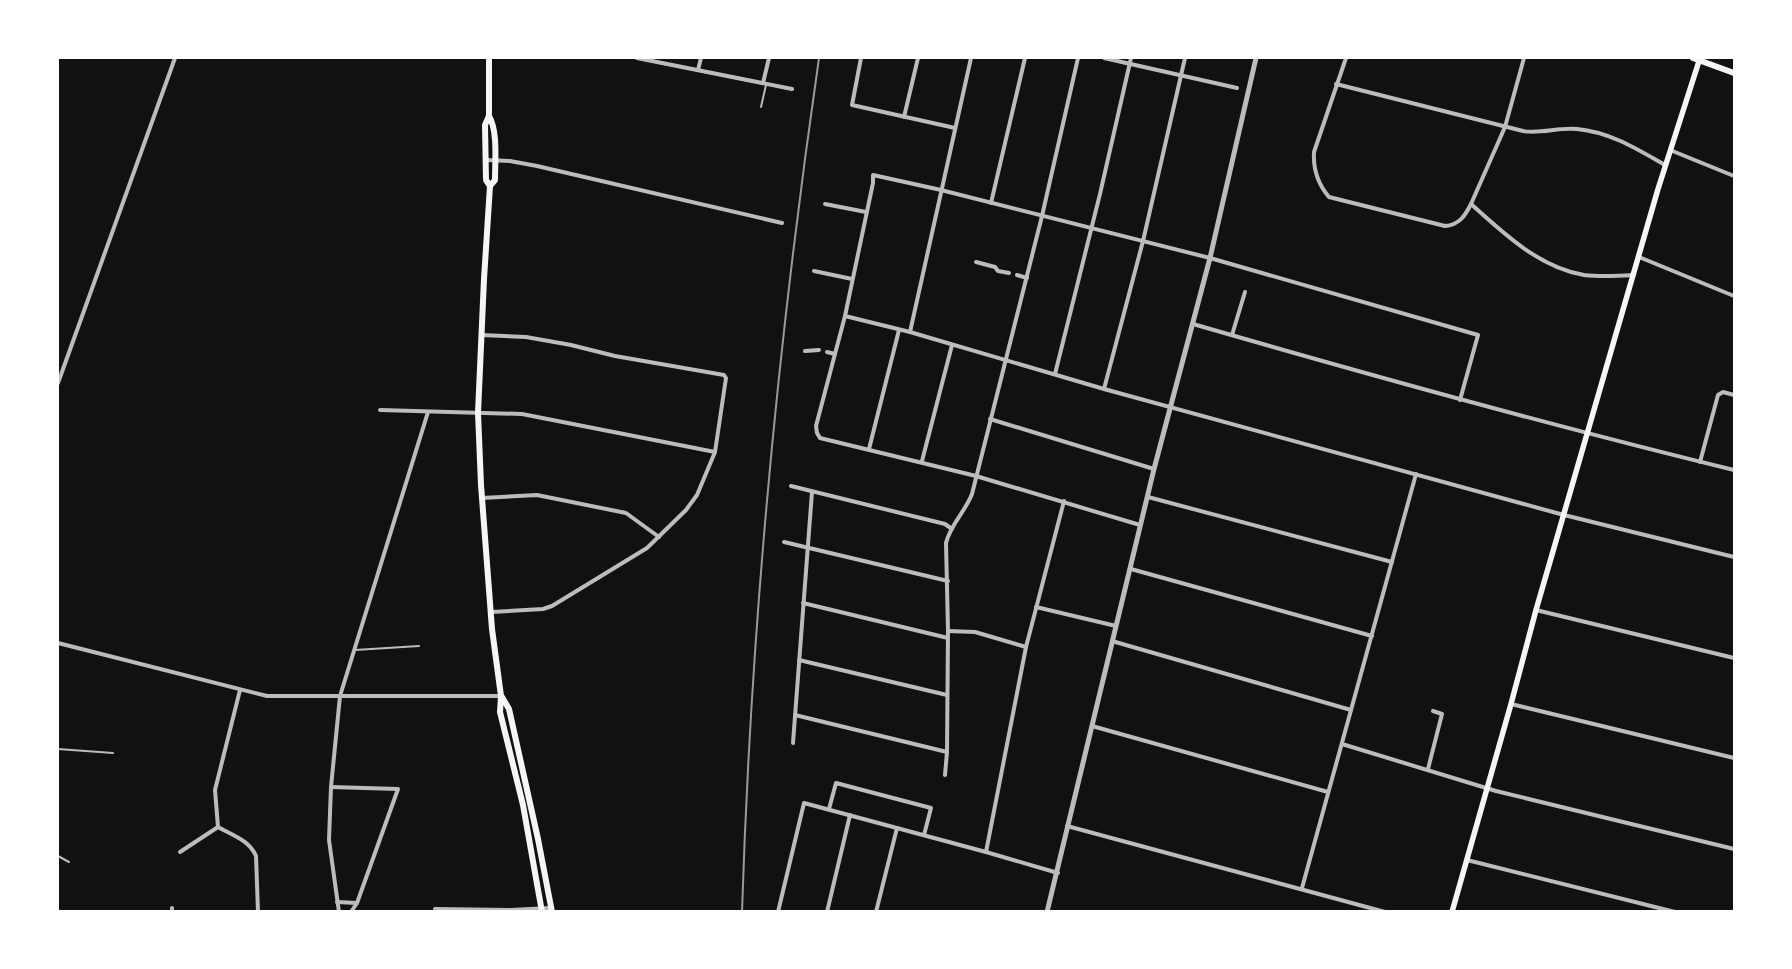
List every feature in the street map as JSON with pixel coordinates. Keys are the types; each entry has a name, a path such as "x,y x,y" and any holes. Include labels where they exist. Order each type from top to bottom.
{"main road":[{"path":"489,58 488,116 485,125 486,180 490,186"},
{"path":"1452,912 1536,610 1697,58 1734,73"},
{"path":"488,116 494,124 495,180 490,186 481,335 478,413 482,498 492,630 501,696 500,712 522,805 542,911"},
{"path":"501,696 509,709 538,839 551,910"}],"street":[{"path":"58,383 175,58"},
{"path":"637,58 792,89"},
{"path":"698,70 701,58"},
{"path":"765,84 769,58"},
{"path":"861,58 852,105 955,128"},
{"path":"904,117 918,58"},
{"path":"910,332 971,58"},
{"path":"991,203 1025,58"},
{"path":"945,775 948,638 946,543 952,529 967,506 976,476 1042,216 1078,58"},
{"path":"1104,58 1237,88"},
{"path":"1054,374 1092,228 1131,58"},
{"path":"1104,389 1142,241 1185,58"},
{"path":"1047,912 1058,873 1067,826 1140,525 1210,258 1256,58"},
{"path":"1346,58 1314,152 1313,166 1322,189 1329,197 1445,226 1457,223 1465,215 1471,204 1505,126 1524,58"},
{"path":"1336,84 1533,133 1575,128 1616,137 1665,165"},
{"path":"1670,150 1734,176"},
{"path":"486,160 510,161 537,166 782,223"},
{"path":"1140,525 1064,501 922,461 820,438 816,426 845,316 873,183 873,175 941,190 1210,258 1478,335 1460,400"},
{"path":"825,204 866,212"},
{"path":"1471,204 1496,227 1524,248 1554,266 1582,274 1598,276 1634,275"},
{"path":"1639,257 1734,296"},
{"path":"976,262 1009,273"},
{"path":"814,270 852,279"},
{"path":"1017,275 1026,278"},
{"path":"1232,336 1245,292"},
{"path":"845,316 910,332 1104,389 1564,515 1734,557"},
{"path":"1193,324 1460,400 1734,470"},
{"path":"869,449 899,330"},
{"path":"481,335 526,337 571,345 615,356 724,375 726,378 715,452 697,495 686,510 659,537 647,548 552,606 543,609 491,612"},
{"path":"922,461 952,345"},
{"path":"805,350 819,350"},
{"path":"827,352 835,354"},
{"path":"1700,462 1718,395 1723,392 1734,395"},
{"path":"380,410 522,414 715,452"},
{"path":"339,912 329,840 331,787 340,696 428,412"},
{"path":"990,419 1154,469"},
{"path":"1302,888 1416,474"},
{"path":"791,486 945,524 952,529"},
{"path":"792,743 812,492"},
{"path":"482,498 537,495 626,513 659,537"},
{"path":"1148,497 1392,562"},
{"path":"986,852 1026,647 1064,501"},
{"path":"784,542 948,581"},
{"path":"1130,569 1372,636"},
{"path":"803,603 948,638"},
{"path":"1036,607 1116,626"},
{"path":"1536,610 1734,658"},
{"path":"948,631 975,632 1026,647"},
{"path":"1112,641 1351,710"},
{"path":"58,643 240,690 274,696 501,696"},
{"path":"799,660 947,695"},
{"path":"218,827 215,790 240,690"},
{"path":"1511,704 1734,758"},
{"path":"1428,769 1442,714 1433,712"},
{"path":"795,716 947,752"},
{"path":"1092,726 1328,792"},
{"path":"1342,744 1488,788 1734,849"},
{"path":"829,810 836,783 931,808 924,835"},
{"path":"331,787 398,789 357,904 351,912"},
{"path":"778,912 804,803 1058,873"},
{"path":"827,912 850,815"},
{"path":"1067,826 1385,912"},
{"path":"180,852 218,827"},
{"path":"218,827 247,842 253,849 256,856 258,912"},
{"path":"876,912 897,828"},
{"path":"1467,860 1675,912"},
{"path":"337,902 357,904"},
{"path":"435,909 551,910"}],"lane":[{"path":"761,107 765,84"},
{"path":"355,650 419,646"},
{"path":"58,749 113,753"},
{"path":"58,856 69,862"}],"railway":[{"path":"742,912 752,697 768,484 791,270 819,58"}]}
